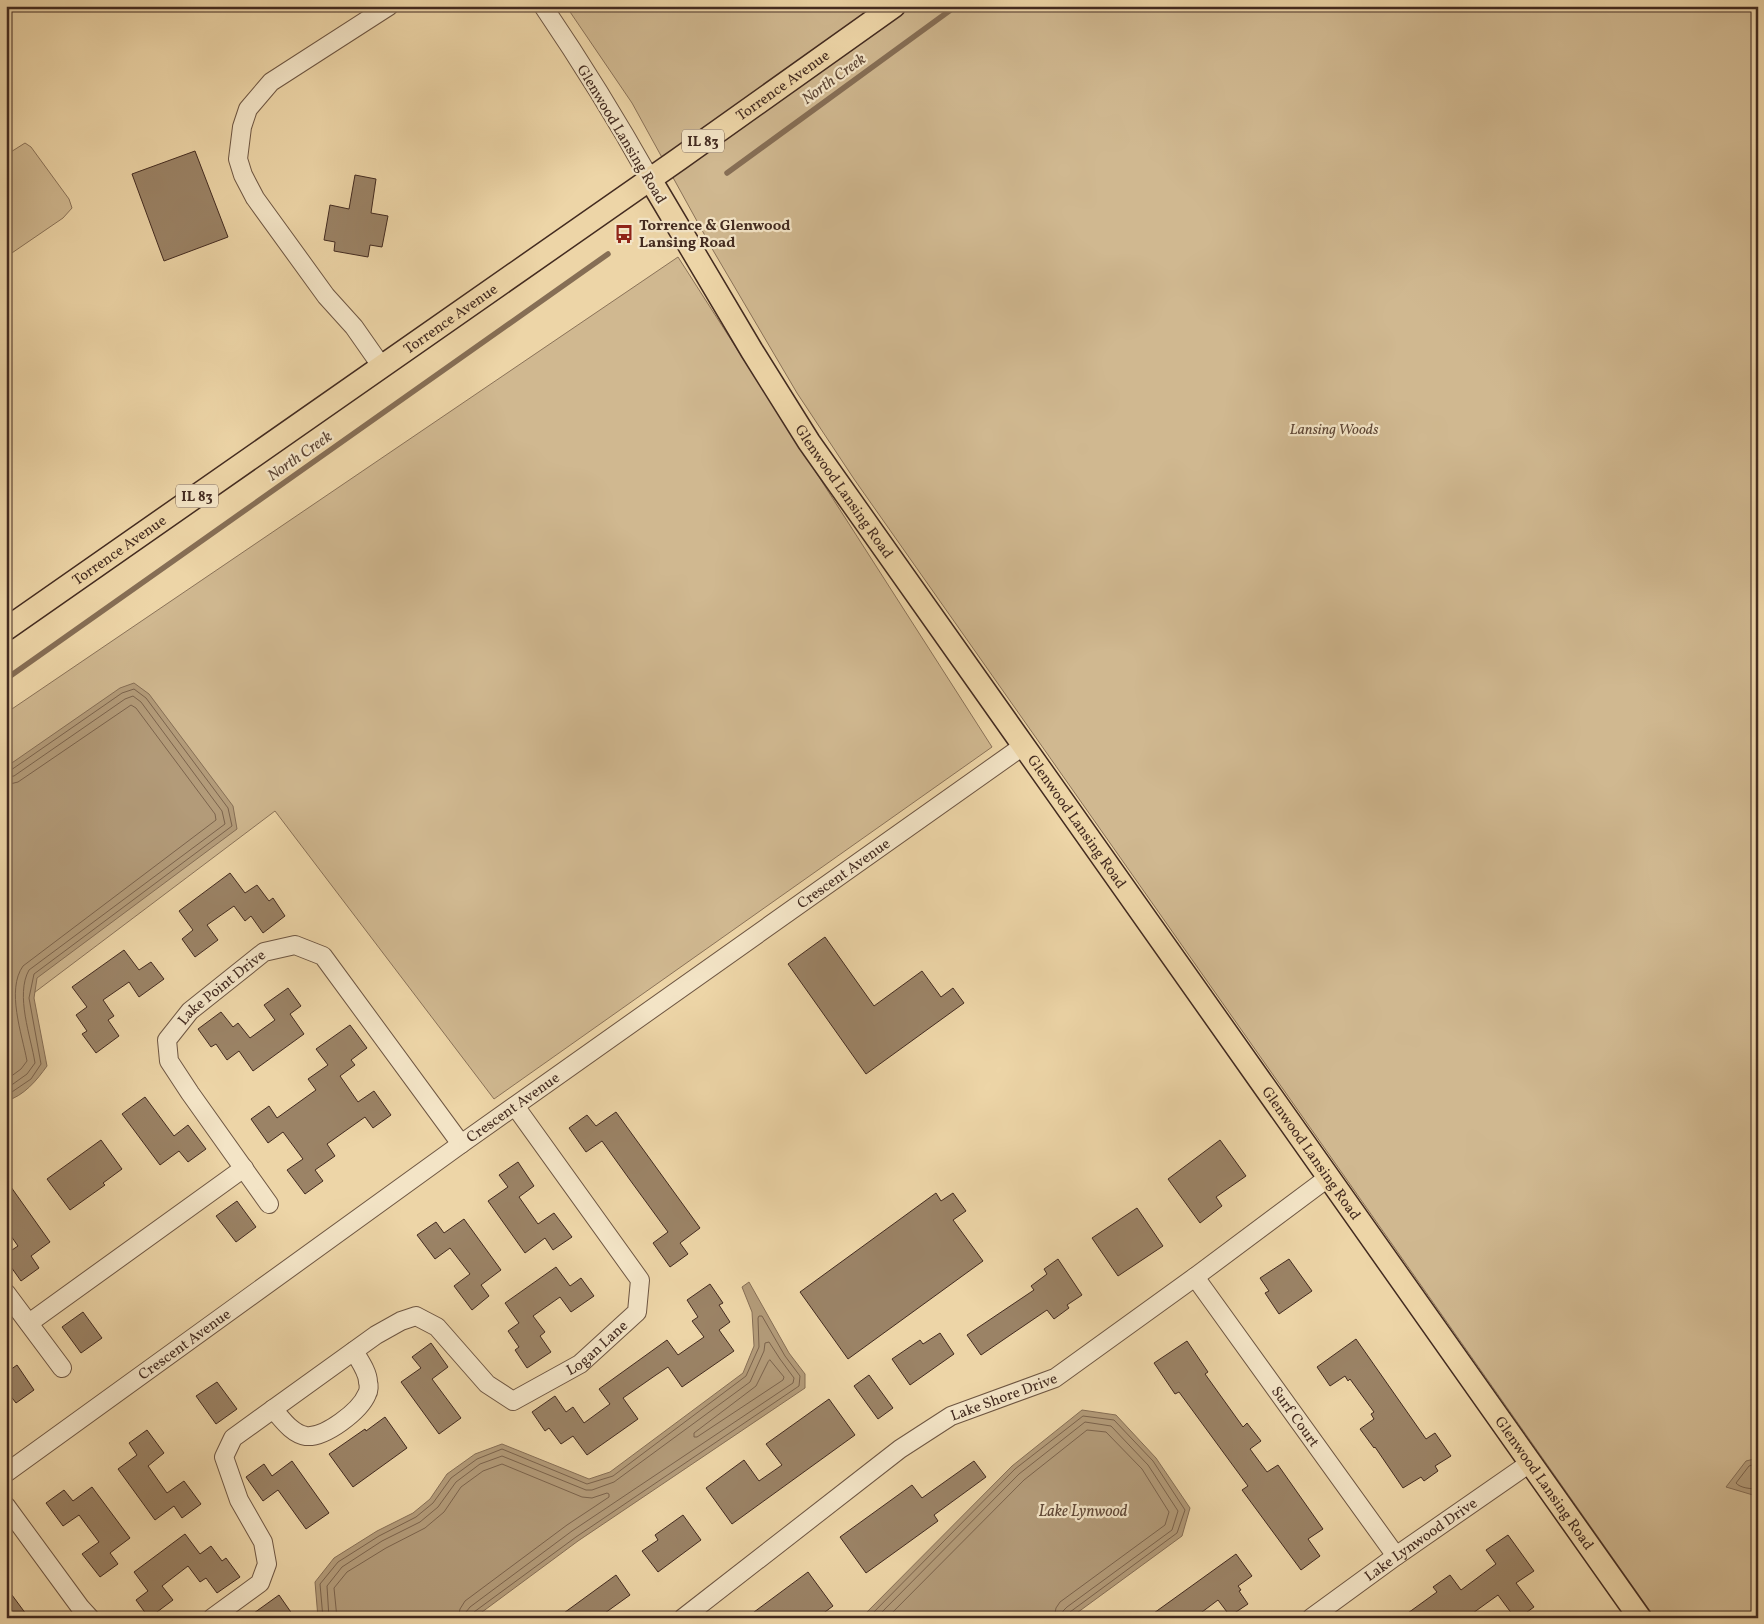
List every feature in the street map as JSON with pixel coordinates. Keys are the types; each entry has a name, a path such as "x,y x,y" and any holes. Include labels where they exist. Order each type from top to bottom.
{"main road":[{"name":"Torrence Avenue","path":"8,624 382,367 894,6"},
{"name":"Glenwood Lansing Road","path":"650,179 746,342 809,442 1640,1618"}],"street":[{"path":"382,367 354,328 326,296 255,198 243,175 238,159 242,127 248,110 271,82 389,6"},
{"name":"Glenwood Lansing Road","path":"543,6 600,94 650,179"},
{"name":"Crescent Avenue","path":"6,1473 461,1144 1023,746"},
{"name":"Lake Point Drive","path":"269,1204 169,1061 167,1040 190,1011 264,952 295,945 323,956 461,1144"},
{"name":"Logan Lane","path":"212,1618 260,1584 267,1564 263,1542 239,1500 224,1458 233,1438 273,1409 354,1351 401,1321 416,1316 437,1327 487,1384 513,1401 580,1364 637,1312 640,1280 515,1106"},
{"path":"29,1323 244,1168"},
{"name":"Lake Shore Drive","path":"683,1618 900,1449 951,1416 1054,1378 1195,1277 1329,1177"},
{"name":"Surf Court","path":"1195,1277 1396,1556"},
{"path":"6,1293 62,1368"},
{"path":"273,1409 292,1430 306,1436 321,1434 338,1425 356,1409 368,1393 369,1380 354,1351"},
{"name":"Lake Lynwood Drive","path":"1311,1618 1396,1556 1530,1463"},
{"path":"6,1506 90,1618"}],"green space":[{"name":"Lansing Woods","path":"566,6 1758,6 1758,1618 1655,1618 854,479 797,393 714,252 632,103"},
{"path":"25,143 31,147 69,199 72,208 63,218 6,257 6,155"},
{"path":"678,257 992,747 494,1099 275,811 6,1014 6,713"}],"water":[{"path":"134,683 149,694 233,806 237,829 37,978 34,998 47,1066 24,1091 13,1099 6,1101 6,767 120,688"},
{"path":"749,1282 789,1353 805,1374 805,1388 578,1541 474,1618 318,1618 315,1582 334,1558 377,1531 413,1513 430,1499 447,1474 475,1454 502,1444 589,1479 610,1472 743,1373 754,1346 752,1312 742,1287"},
{"name":"Lake Lynwood","path":"1082,1410 1116,1415 1156,1458 1190,1508 1182,1536 1070,1618 861,1618 1012,1466"},
{"path":"1758,1458 1758,1493 1753,1495 1726,1487 1746,1461"}],"building":[{"path":"195,151 228,237 164,261 132,174"},
{"path":"355,175 376,179 371,213 388,216 382,247 370,245 368,257 334,251 335,242 324,240 330,205 349,209"},
{"path":"230,873 245,893 257,885 269,901 273,898 285,916 263,933 251,916 245,921 234,906 207,925 218,940 195,957 182,939 193,930 179,911"},
{"path":"825,937 874,1006 922,971 941,997 953,988 964,1003 866,1074 788,964"},
{"path":"124,950 139,970 151,962 164,979 139,997 129,982 103,1000 114,1016 108,1020 119,1036 96,1053 82,1034 87,1031 76,1015 87,1007 72,987"},
{"path":"288,988 301,1006 290,1014 304,1034 253,1071 239,1051 227,1060 216,1044 211,1047 198,1029 221,1012 233,1027 238,1023 250,1038 275,1020 264,1005"},
{"path":"350,1025 367,1048 351,1060 355,1065 340,1076 358,1102 374,1091 391,1115 373,1128 365,1117 327,1144 335,1156 315,1170 323,1181 305,1194 287,1170 303,1159 283,1132 268,1143 251,1119 269,1106 277,1118 316,1090 308,1079 328,1065 316,1049"},
{"path":"145,1097 174,1136 188,1125 206,1149 188,1162 179,1151 160,1165 122,1114"},
{"path":"616,1112 700,1228 680,1243 688,1254 670,1267 653,1243 668,1232 602,1141 586,1152 569,1128 587,1115 596,1126"},
{"path":"101,1140 122,1169 103,1183 105,1185 70,1210 47,1179"},
{"path":"1220,1140 1246,1176 1216,1197 1222,1206 1200,1223 1168,1179"},
{"path":"518,1162 534,1186 519,1197 538,1224 554,1213 572,1237 553,1250 545,1238 525,1253 488,1201 508,1187 499,1175"},
{"path":"6,1180 50,1242 31,1256 39,1268 21,1281 6,1260 6,1254 18,1246 6,1229"},
{"path":"936,1193 941,1201 953,1193 966,1211 953,1220 983,1261 848,1359 800,1292"},
{"path":"237,1201 256,1227 236,1242 216,1216"},
{"path":"1137,1208 1163,1246 1118,1276 1092,1238"},
{"path":"464,1219 501,1270 481,1285 489,1296 472,1310 454,1286 470,1274 450,1248 435,1259 417,1235 436,1222 444,1233"},
{"path":"1058,1259 1082,1295 1067,1305 1069,1308 1054,1319 1047,1310 981,1355 967,1335 1034,1290 1031,1286 1047,1274 1044,1269"},
{"path":"1289,1259 1312,1291 1279,1314 1265,1293 1269,1291 1260,1278"},
{"path":"556,1267 570,1286 581,1278 594,1296 571,1312 560,1297 533,1316 545,1332 540,1336 551,1352 527,1368 515,1350 519,1347 508,1331 519,1323 505,1303"},
{"path":"710,1284 723,1303 719,1305 730,1322 719,1330 734,1351 682,1387 668,1367 623,1398 638,1419 587,1455 573,1436 561,1444 549,1428 545,1431 532,1412 555,1396 566,1412 573,1407 584,1423 610,1404 599,1389 667,1340 678,1355 704,1337 692,1321 698,1317 687,1300"},
{"path":"83,1312 102,1338 81,1353 62,1327"},
{"path":"940,1333 954,1354 910,1385 892,1359 920,1340 923,1344"},
{"path":"1356,1339 1426,1439 1435,1433 1451,1456 1435,1466 1438,1471 1424,1481 1421,1477 1403,1488 1375,1447 1360,1429 1374,1419 1371,1414 1374,1412 1350,1379 1348,1381 1345,1376 1330,1386 1317,1367"},
{"path":"1187,1341 1208,1372 1205,1374 1243,1427 1247,1423 1261,1441 1250,1449 1267,1472 1278,1465 1323,1529 1308,1539 1320,1556 1301,1570 1242,1490 1248,1486 1179,1392 1175,1394 1154,1363"},
{"path":"431,1343 448,1367 432,1379 461,1418 439,1434 401,1382 421,1368 412,1357"},
{"path":"17,1365 34,1390 16,1403 6,1390 6,1373"},
{"path":"869,1375 893,1408 878,1419 854,1386"},
{"path":"217,1382 237,1409 216,1424 196,1396"},
{"path":"829,1399 855,1435 732,1524 706,1488 744,1460 759,1481 782,1465 766,1444"},
{"path":"385,1417 407,1448 353,1487 329,1454"},
{"path":"147,1430 164,1453 148,1466 167,1493 184,1481 201,1504 182,1518 174,1506 155,1520 118,1469 137,1455 129,1443"},
{"path":"292,1461 329,1513 306,1529 278,1490 263,1501 246,1477 264,1464 272,1476"},
{"path":"974,1461 986,1477 934,1515 938,1521 866,1573 840,1537 912,1485 922,1498"},
{"path":"92,1487 130,1538 110,1553 118,1564 100,1577 82,1554 99,1542 79,1515 63,1526 46,1503 64,1490 73,1501"},
{"path":"683,1515 701,1540 658,1572 642,1551 658,1540 655,1535"},
{"path":"185,1534 200,1554 211,1546 222,1561 226,1558 240,1577 217,1593 206,1578 200,1582 188,1566 162,1586 173,1600 149,1618 136,1600 148,1591 134,1572"},
{"path":"1508,1535 1534,1571 1516,1583 1534,1607 1519,1618 1515,1618 1498,1595 1466,1618 1401,1618 1437,1592 1433,1587 1450,1575 1461,1590 1496,1564 1486,1550"},
{"path":"1236,1554 1252,1576 1238,1586 1241,1590 1239,1591 1248,1604 1230,1616 1218,1600 1194,1618 1147,1618"},
{"path":"808,1572 833,1606 817,1618 746,1618"},
{"path":"616,1575 630,1595 598,1618 557,1618"},
{"path":"6,1587 29,1618 6,1618"},
{"path":"279,1595 295,1618 247,1618"}],"waterway":[{"name":"North Creek","path":"727,173 956,6"},
{"name":"North Creek","path":"6,679 608,254"}],"place":[{"name":"Torrence & Glenwood Lansing Road","path":"624,234"}]}
